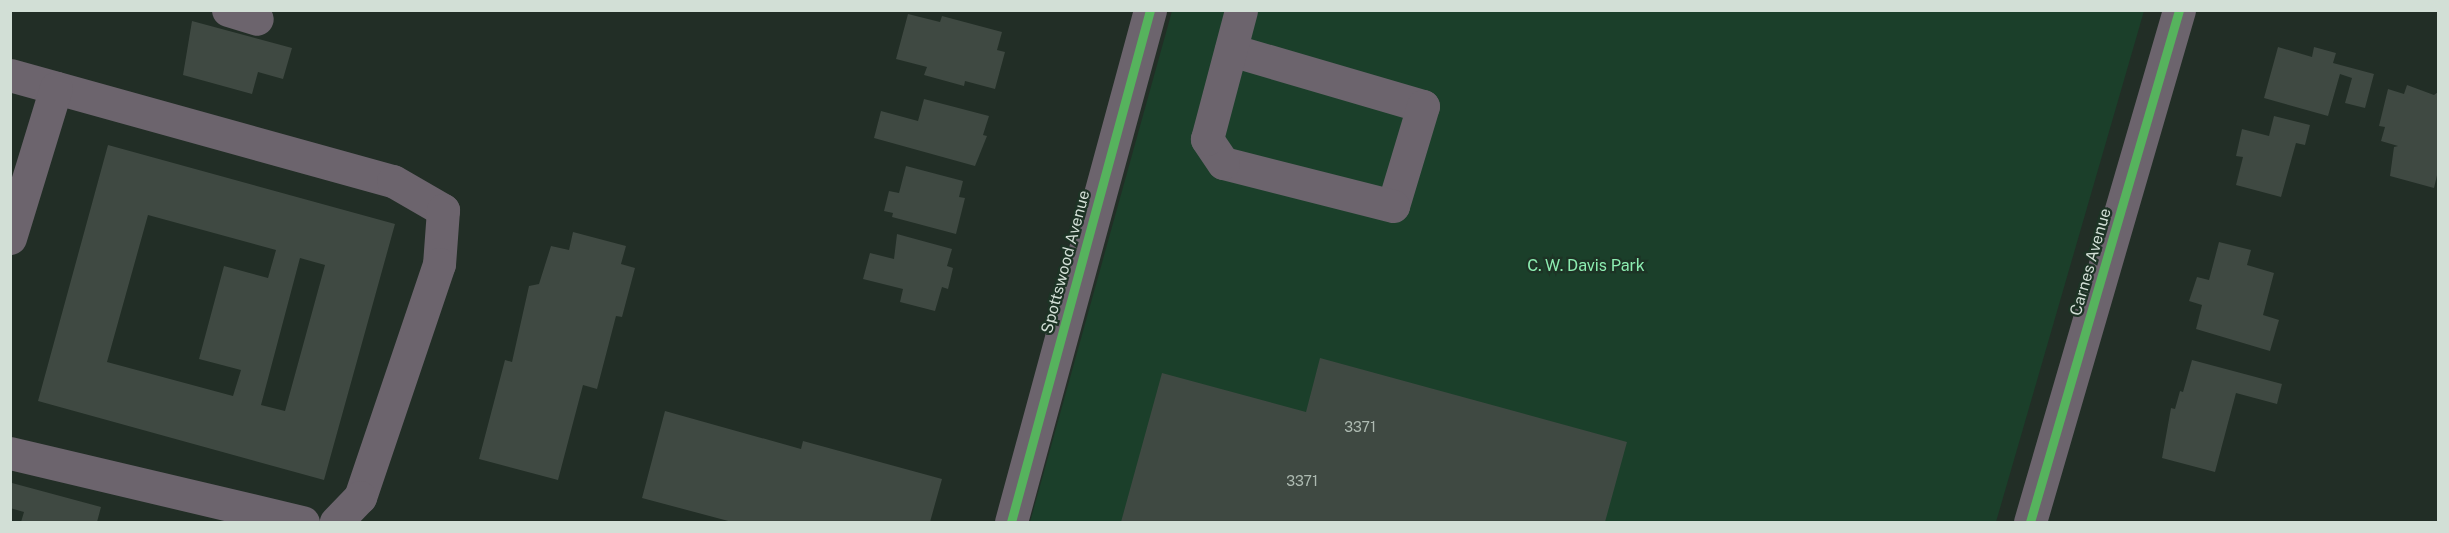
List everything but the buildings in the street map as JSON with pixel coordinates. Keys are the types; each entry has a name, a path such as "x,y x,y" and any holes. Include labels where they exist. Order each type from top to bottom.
{"street":[{"name":"Spottswood Avenue","path":"1011,522 1150,10"},
{"path":"1231,50 1423,105 1419,127 1393,206 1223,163 1207,139 1241,10"},
{"name":"Carnes Avenue","path":"2030,522 2179,10"},
{"path":"10,75 393,181 443,210 439,264 360,497 336,522"},
{"path":"10,238 56,88"},
{"path":"10,453 303,522"}],"green space":[{"name":"C. W. Davis Park","path":"1172,11 2144,11 1996,522 1030,522"}],"cycle path":[{"path":"1011,522 1150,10"},
{"path":"2030,522 2179,10"}]}
